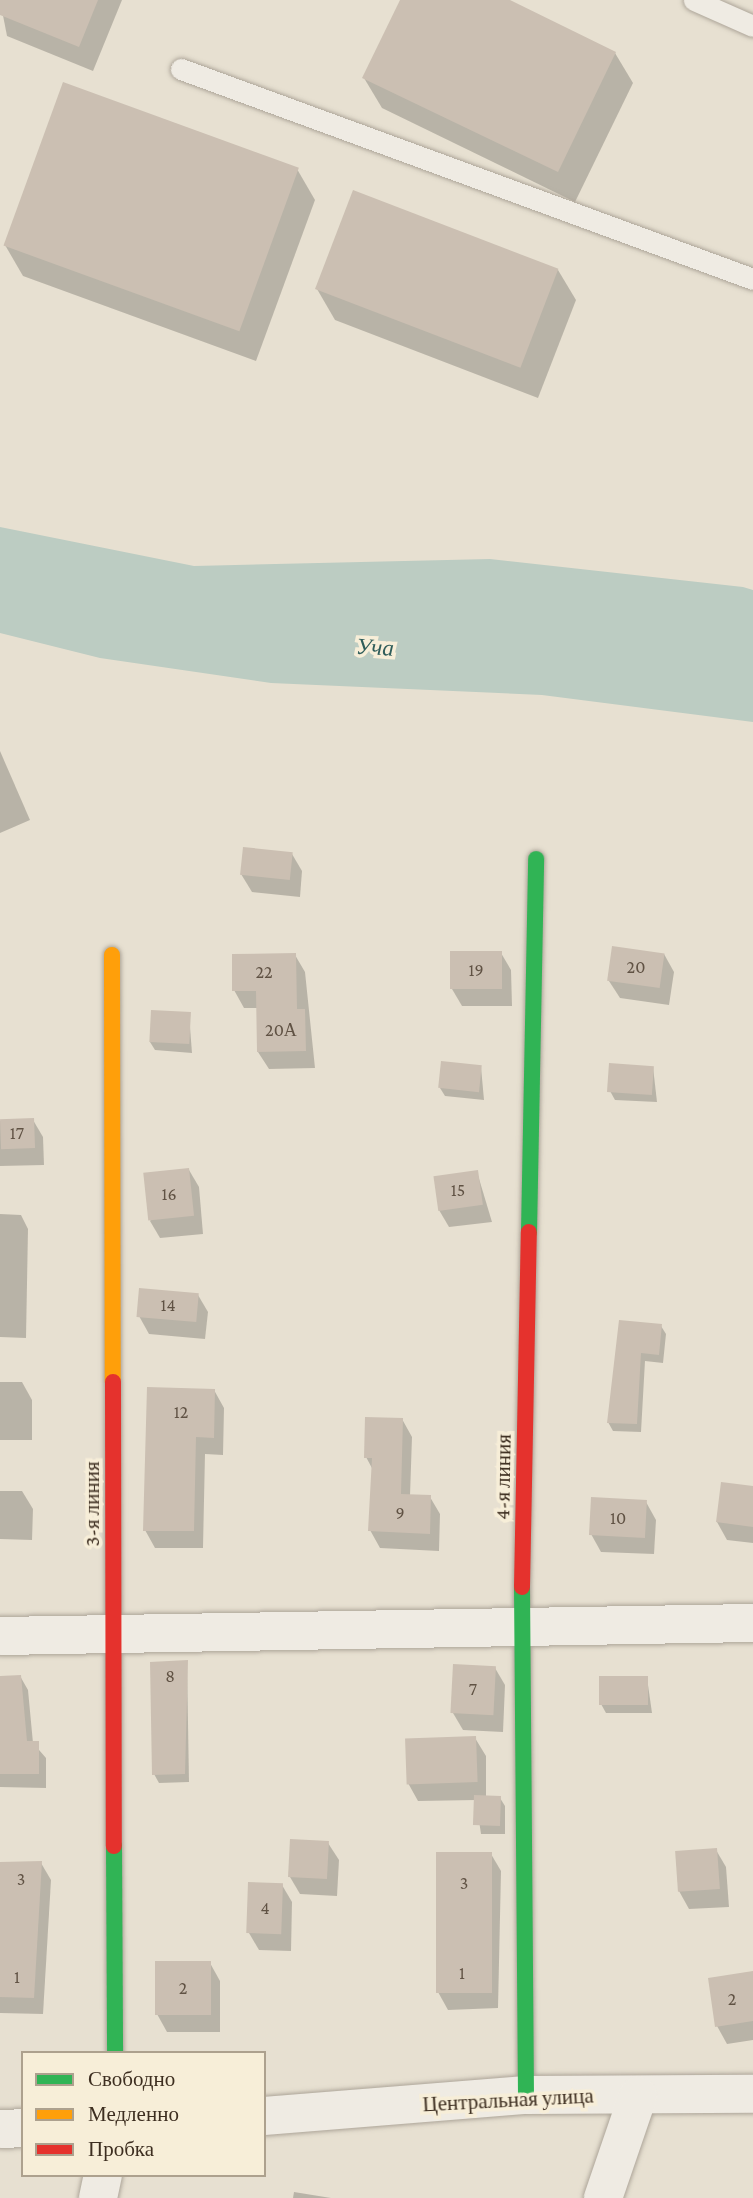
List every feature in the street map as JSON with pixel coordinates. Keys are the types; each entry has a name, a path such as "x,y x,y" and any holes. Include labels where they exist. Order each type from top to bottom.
{"street":[{"name":"4-я линия","path":"526,2095 521,1626 536,859"},
{"name":"3-я линия","path":"112,954 115,2051"},
{"path":"0,1636 753,1623"},
{"name":"Центральная улица","path":"266,2116 526,2095 753,2094"},
{"path":"603,2198 638,2096"},
{"path":"0,2129 21,2129"},
{"path":"98,2198 103,2177"}],"lane":[{"path":"694,0 753,26"},
{"path":"181,69 753,279"}],"water":[{"name":"Уча","path":"0,527 194,566 490,559 743,587 753,590 753,722 542,695 271,683 100,658 0,633"}],"building":[{"path":"0,0 98,0 79,47 0,15"},
{"path":"400,0 510,0 616,52 558,172 362,78"},
{"path":"63,82 299,168 239,331 3,246"},
{"path":"353,190 558,269 520,368 315,289"},
{"path":"243,847 293,852 290,880 240,875"},
{"path":"612,946 664,953 660,988 607,981"},
{"path":"450,951 502,951 502,989 450,989"},
{"path":"296,953 297,1009 305,1009 306,1051 257,1052 256,991 232,991 232,954"},
{"path":"151,1010 191,1012 189,1044 149,1042"},
{"path":"441,1061 482,1065 479,1092 438,1088"},
{"path":"609,1063 654,1066 652,1095 607,1092"},
{"path":"34,1118 35,1148 1,1149 0,1119"},
{"path":"189,1168 194,1216 148,1221 143,1173"},
{"path":"478,1170 483,1205 438,1211 433,1176"},
{"path":"139,1288 199,1293 196,1322 136,1317"},
{"path":"619,1320 662,1324 659,1355 641,1353 637,1424 607,1423"},
{"path":"147,1387 215,1389 214,1438 196,1437 194,1531 143,1531"},
{"path":"365,1417 403,1418 401,1494 431,1495 430,1534 368,1531 372,1458 364,1458"},
{"path":"721,1482 753,1486 753,1527 716,1522"},
{"path":"591,1497 647,1500 645,1538 589,1535"},
{"path":"188,1660 185,1774 152,1775 150,1662"},
{"path":"453,1664 496,1666 493,1715 450,1713"},
{"path":"21,1675 27,1741 39,1741 39,1774 0,1774 0,1676"},
{"path":"599,1676 648,1676 648,1705 599,1705"},
{"path":"476,1736 478,1782 407,1784 405,1738"},
{"path":"474,1795 501,1796 500,1826 473,1825"},
{"path":"290,1839 329,1841 327,1879 288,1877"},
{"path":"717,1848 720,1889 678,1892 675,1851"},
{"path":"436,1852 492,1852 492,1993 436,1993"},
{"path":"42,1861 34,1998 0,1997 0,1862"},
{"path":"248,1882 283,1883 281,1934 246,1933"},
{"path":"155,1961 211,1961 211,2015 155,2015"},
{"path":"753,1971 753,2021 715,2027 708,1978"}],"traffic: fast":[{"path":"529,1232 536,859"},
{"path":"522,1587 526,2095"},
{"path":"114,1846 115,2051"}],"traffic: slow":[{"path":"112,955 113,1382"}],"traffic: jam":[{"path":"522,1587 529,1232"},
{"path":"113,1382 114,1846"}]}
